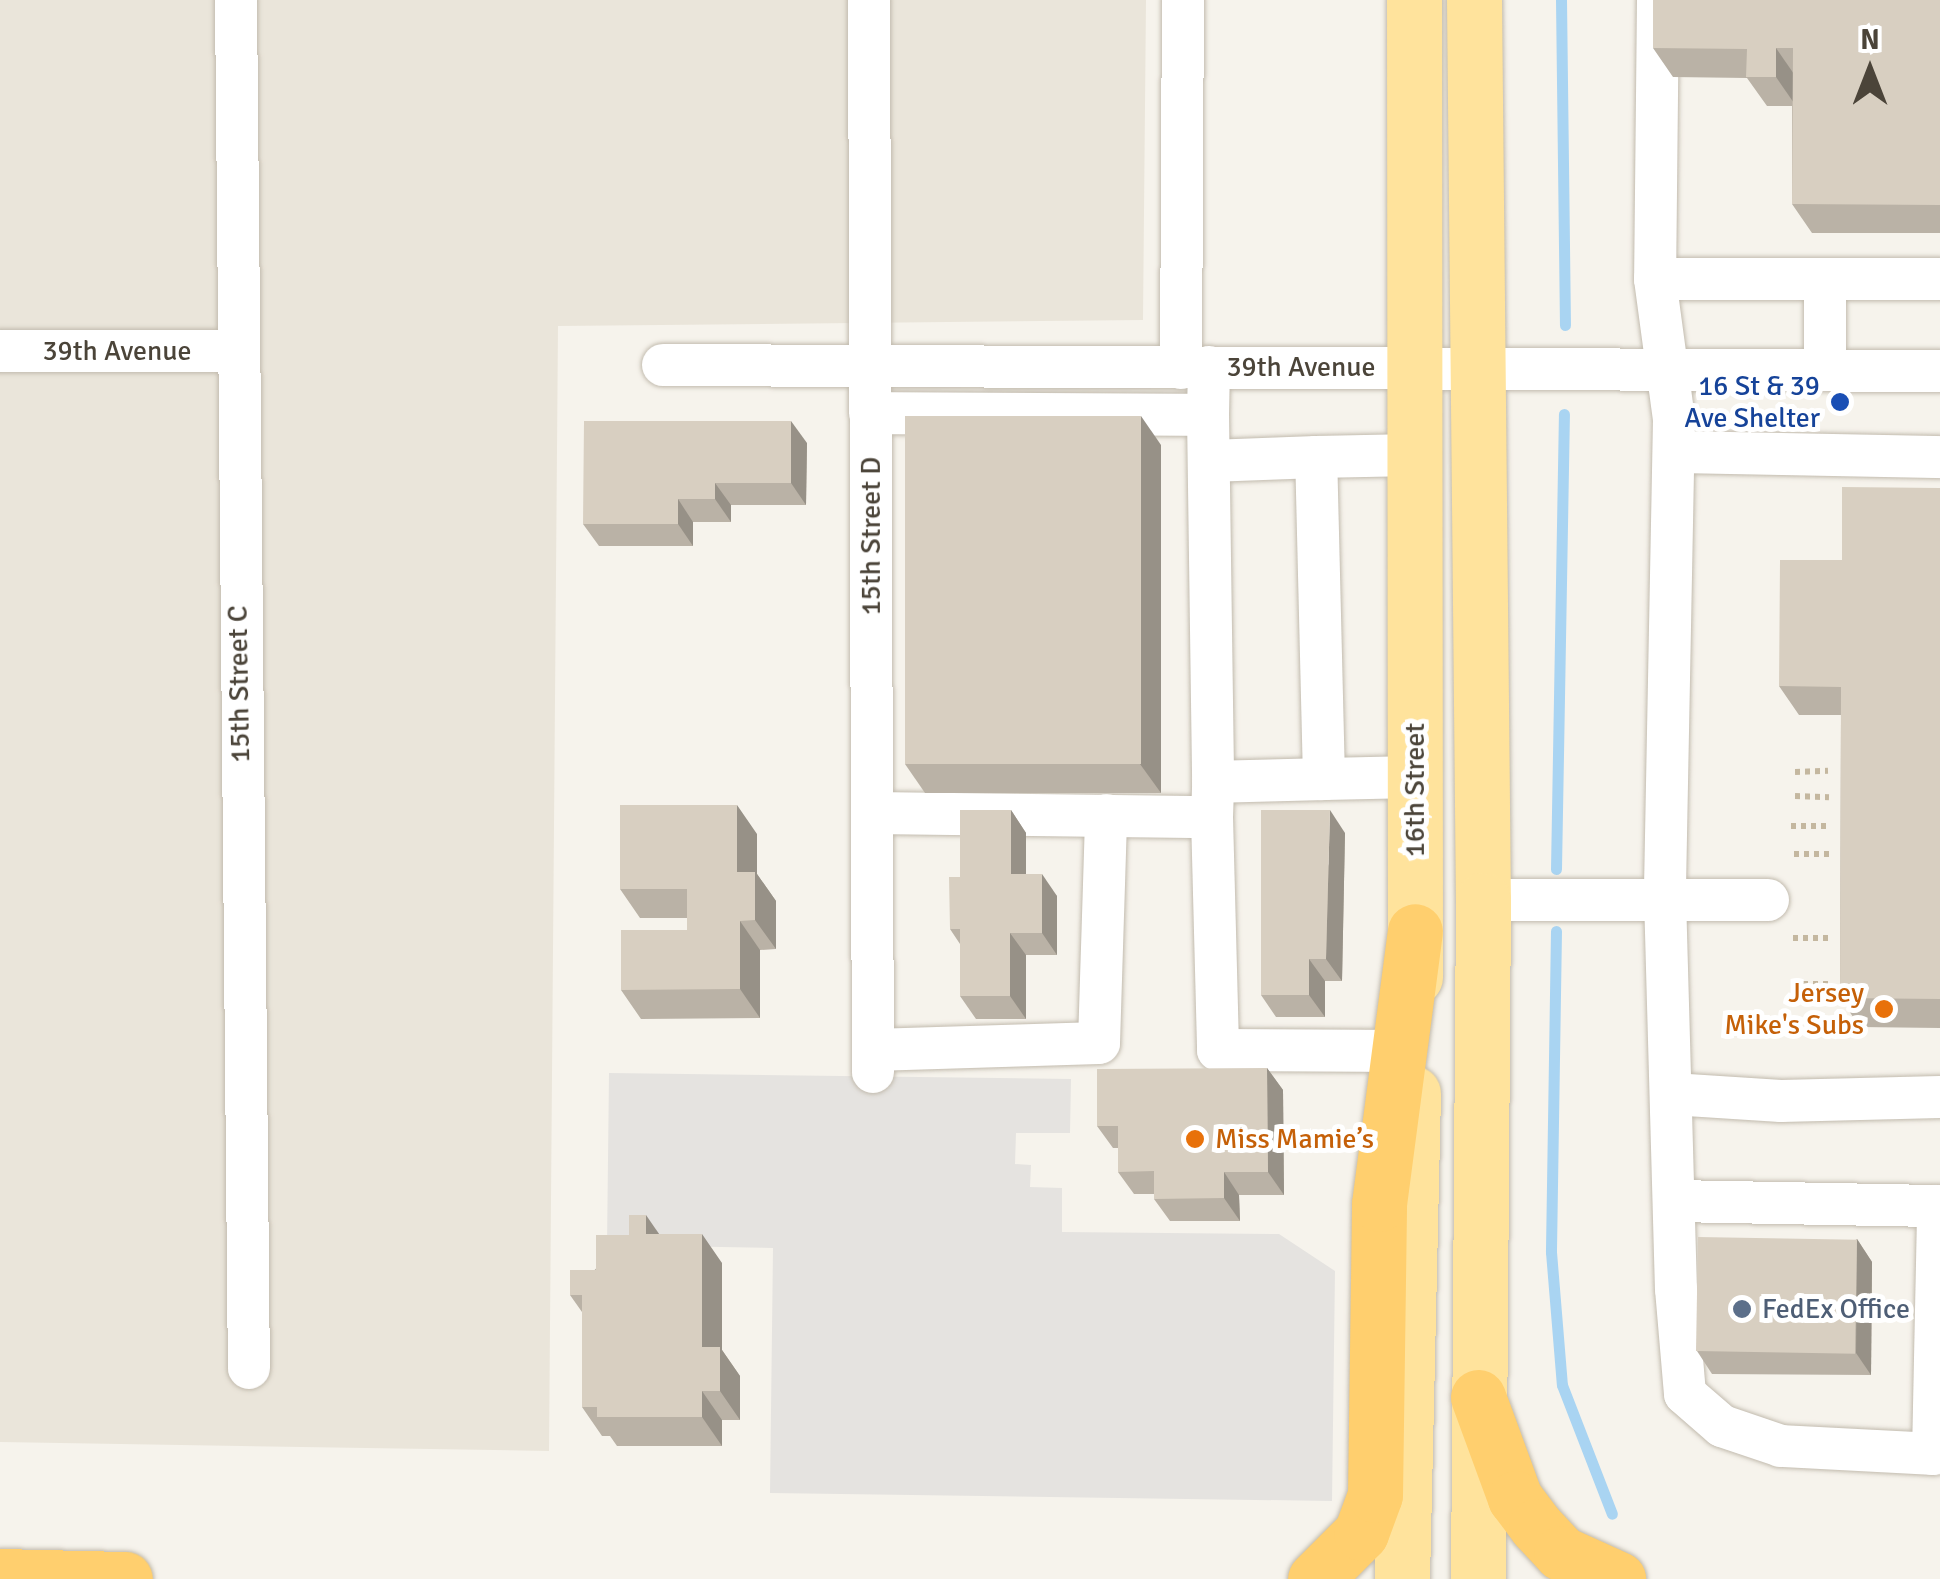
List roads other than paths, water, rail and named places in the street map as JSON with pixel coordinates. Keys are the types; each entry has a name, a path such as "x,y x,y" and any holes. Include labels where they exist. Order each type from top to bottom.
{"highway":[{"path":"1315,1579 1360,1533 1375,1495 1379,1204 1396,1051 1415,931"},
{"path":"1478,1396 1515,1498 1536,1526 1562,1553 1618,1579"},
{"path":"0,1576 126,1579"}],"main road":[{"name":"16th Street","path":"1402,1579 1415,931 1414,0"},
{"path":"1474,0 1474,365 1483,900 1478,1579"}],"street":[{"name":"15th Street C","path":"236,0 235,350 248,1368"},
{"name":"15th Street D","path":"869,0 872,1061 1099,1043 1106,815"},
{"path":"1182,0 1195,368 1208,415 1210,462 1218,1050 1396,1051"},
{"path":"1658,0 1655,278 1674,452 1666,897 1674,1202 1685,1394 1722,1426 1782,1446 1937,1454 1939,1206 1674,1202"},
{"path":"1655,278 1940,279"},
{"path":"1825,279 1825,369"},
{"name":"39th Avenue","path":"0,351 235,350"},
{"name":"39th Avenue","path":"663,366 1474,365 1940,371"},
{"path":"870,413 1106,425 1208,415"},
{"path":"1674,452 1940,457"},
{"path":"1210,462 1414,455"},
{"path":"1316,457 1324,779"},
{"path":"872,813 1106,815 1324,779 1415,777"},
{"path":"1483,900 1768,900"},
{"path":"1672,1094 1780,1101 1940,1097"}],"waterway":[{"path":"1561,0 1565,325"},
{"path":"1556,869 1564,414"},
{"path":"1556,931 1551,1252 1562,1385 1612,1514"}],"place":[{"name":"16 St & 39 Ave Shelter","path":"1840,402"},
{"name":"Jersey Mike's Subs","path":"1884,1009"},
{"name":"Miss Mamie’s","path":"1195,1139"},
{"name":"FedEx Office","path":"1742,1309"}]}
